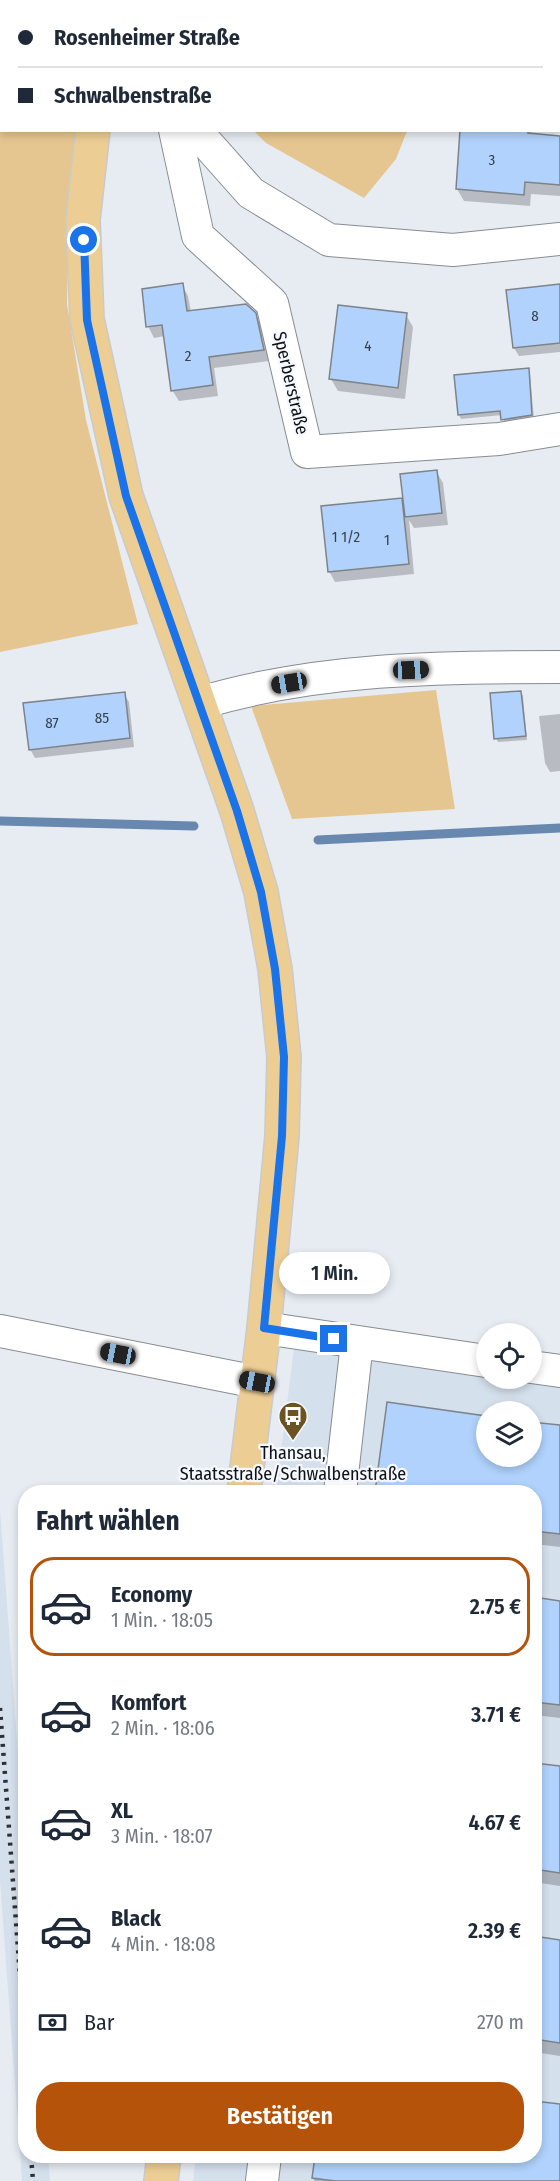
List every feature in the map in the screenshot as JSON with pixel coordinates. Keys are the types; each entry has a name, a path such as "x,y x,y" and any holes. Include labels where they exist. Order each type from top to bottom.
{"main road":[{"path":"93,132 83,220 87,320 126,496 237,811 261,892 275,969 284,1057 282,1136 264,1328 245,1485"},
{"path":"161,2181 163,2163"}],"street":[{"name":"Sperberstraße","path":"175,132 198,236 272,303 307,452 499,439 560,429"},
{"path":"197,132 251,193 329,240 453,250 560,239"},
{"path":"200,703 230,694 349,673 494,667 560,667"},
{"path":"264,1328 476,1360"},
{"path":"0,1331 257,1382"},
{"path":"341,1485 357,1343"},
{"path":"542,1369 560,1371"},
{"path":"262,2181 264,2163"}],"shaded area":[{"path":"0,132 76,132 69,184 67,304 86,420 138,624 0,652"},
{"path":"255,132 407,132 396,159 364,198 266,143"},
{"path":"436,690 455,809 292,819 251,706"},
{"path":"296,1332 476,1359 476,1389 542,1389 542,1376 560,1372 560,2181 193,2181 195,2163 542,2163 542,1485 277,1485"},
{"path":"0,1509 18,1753 18,2126 0,1880"},
{"path":"21,2163 49,2163 50,2181 22,2181"}],"building":[{"path":"460,132 528,132 560,136 560,185 525,182 524,195 456,189"},
{"path":"183,283 187,311 246,304 256,313 264,350 209,357 213,385 171,391 162,325 146,327 142,289"},
{"path":"560,284 560,343 513,348 506,290"},
{"path":"338,305 407,313 398,388 329,379"},
{"path":"529,368 532,415 501,420 500,411 458,415 454,375"},
{"path":"437,470 442,513 405,517 400,474"},
{"path":"402,498 409,564 328,572 321,506"},
{"path":"521,691 526,736 494,739 490,693"},
{"path":"125,692 130,738 29,750 23,703"},
{"path":"387,1402 476,1415 476,1467 542,1467 542,1423 560,1425 560,1534 542,1532 542,1485 376,1485"},
{"path":"542,1598 560,1601 560,1705 542,1703"},
{"path":"542,1764 560,1766 560,1873 542,1870"},
{"path":"542,1937 560,1940 560,2043 542,2040"},
{"path":"542,2102 560,2104 560,2181 335,2181 312,2178 314,2163 542,2163"}],"waterway":[{"path":"0,821 194,826"},
{"path":"318,840 560,828"}],"railway":[{"path":"0,1708 18,1949"},
{"path":"32,2163 33,2181"}],"place":[{"name":"Thansau, Staatsstraße/Schwalbenstraße","path":"293,1442"}],"route":[{"path":"84,240 87,320 126,496 237,811 261,892 275,969 284,1057 282,1136 264,1328 334,1339"}]}
